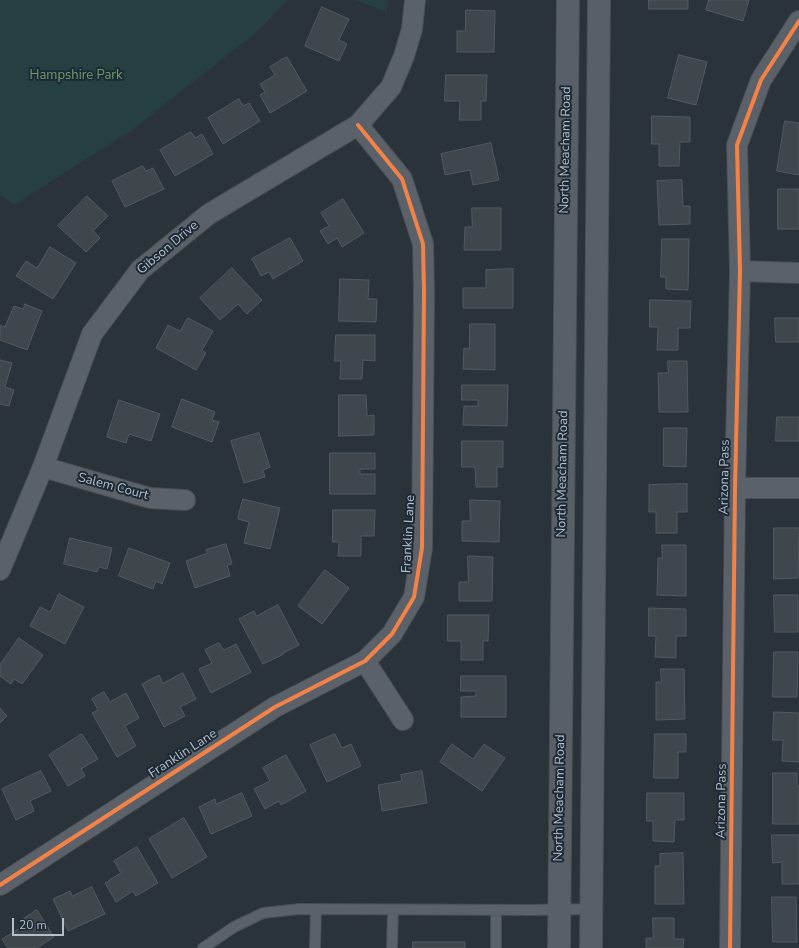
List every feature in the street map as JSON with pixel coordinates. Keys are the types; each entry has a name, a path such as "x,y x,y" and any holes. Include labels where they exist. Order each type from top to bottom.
{"main road":[{"name":"North Meacham Road","path":"559,948 568,0"},
{"path":"590,948 598,0"}],"street":[{"name":"Gibson Drive","path":"0,570 43,467 92,334 140,270 209,214 358,125 391,86 404,56 412,30 415,0"},
{"name":"Arizona Pass","path":"730,948 735,488 740,271 737,145 761,80 799,21"},
{"name":"Franklin Lane","path":"0,885 275,707 365,661 392,634 414,597 422,548 423,244 402,179 358,125"},
{"path":"740,271 799,273"},
{"name":"Salem Court","path":"43,467 150,498 185,500"},
{"path":"735,488 799,488"},
{"path":"365,661 403,720"}],"lane":[{"path":"203,948 234,927 263,913 299,909 591,909"},
{"path":"315,948 316,909"},
{"path":"392,948 393,910"},
{"path":"496,910 496,948"}],"green space":[{"name":"Hampshire Park","path":"0,0 288,0 257,32 132,130 14,205 0,195"},
{"path":"355,0 388,0 387,12"}],"building":[{"path":"649,0 688,0 688,9 649,9"},
{"path":"709,0 749,0 743,21 706,10"},
{"path":"322,7 349,19 339,40 347,44 339,61 305,46"},
{"path":"466,10 495,11 494,52 457,52 457,31 465,31"},
{"path":"679,55 707,62 696,105 668,98"},
{"path":"287,57 307,91 270,113 260,95 265,92 260,84 275,75 270,67"},
{"path":"446,75 487,75 486,101 481,101 481,120 459,120 460,101 445,101"},
{"path":"239,99 243,106 249,103 260,121 223,144 208,118"},
{"path":"652,116 690,117 690,142 680,142 679,166 659,166 659,144 652,144"},
{"path":"785,121 799,123 799,175 777,171"},
{"path":"191,132 195,138 202,134 213,154 175,176 160,150"},
{"path":"491,143 499,180 473,185 470,170 445,175 441,154"},
{"path":"143,166 146,171 153,168 164,189 125,207 112,181"},
{"path":"682,180 683,206 690,206 690,224 659,225 657,181"},
{"path":"778,189 799,189 799,229 778,229"},
{"path":"87,196 108,216 93,231 100,238 86,252 58,226"},
{"path":"343,199 364,233 342,247 337,238 328,244 320,231 329,226 321,213"},
{"path":"472,208 501,208 501,250 464,250 465,227 472,227"},
{"path":"290,238 303,261 273,279 269,272 261,276 252,259"},
{"path":"662,239 689,239 688,290 666,289 666,277 661,277"},
{"path":"50,247 76,263 53,299 16,276 26,261 37,268"},
{"path":"232,268 262,300 247,314 238,304 220,320 200,298"},
{"path":"513,269 513,308 463,308 463,288 486,288 486,270"},
{"path":"340,279 369,280 368,299 377,299 376,322 339,321"},
{"path":"650,300 691,301 690,328 678,328 678,350 657,350 658,327 650,327"},
{"path":"25,304 42,311 27,350 0,340 0,325 5,327 14,306 23,309"},
{"path":"188,318 213,331 202,350 206,353 196,370 156,348 168,325 180,331"},
{"path":"775,318 799,318 799,342 776,342"},
{"path":"470,324 495,324 495,370 463,369 464,348 469,349"},
{"path":"336,335 375,335 375,361 363,360 362,379 340,379 341,361 335,361"},
{"path":"0,360 12,363 5,387 14,390 9,406 0,404"},
{"path":"668,361 687,361 688,412 659,412 658,373 668,373"},
{"path":"462,385 508,385 507,426 463,425 464,406 478,406 478,400 462,400"},
{"path":"339,395 366,395 367,416 374,415 374,435 339,436"},
{"path":"182,399 215,412 212,420 219,422 212,442 172,427"},
{"path":"119,400 160,414 151,441 129,434 126,443 107,437"},
{"path":"777,417 799,417 799,441 776,441"},
{"path":"664,428 687,428 686,467 664,466"},
{"path":"259,433 270,467 263,470 265,477 244,483 231,441"},
{"path":"462,441 503,441 503,467 497,467 497,487 476,487 475,467 462,467"},
{"path":"330,453 375,453 375,469 360,469 360,474 375,474 375,494 330,494"},
{"path":"687,484 687,512 677,512 677,533 656,533 656,512 649,512 649,485"},
{"path":"243,499 280,508 270,549 244,543 249,522 238,519"},
{"path":"470,500 500,501 499,542 462,541 462,521 470,521"},
{"path":"333,510 375,510 374,536 361,536 361,556 338,556 339,542 333,542"},
{"path":"774,528 799,528 798,578 774,579"},
{"path":"70,538 112,548 107,569 99,567 97,572 64,564"},
{"path":"226,544 232,564 227,565 230,576 195,588 186,561 208,553 206,550"},
{"path":"662,545 686,545 686,596 657,595 658,558 662,558"},
{"path":"129,548 170,563 162,584 156,581 153,589 119,576"},
{"path":"468,556 493,557 492,601 459,601 459,582 468,582"},
{"path":"325,570 349,588 322,624 298,606"},
{"path":"59,594 84,607 65,644 30,626 40,607 50,612"},
{"path":"774,595 798,595 798,632 775,632"},
{"path":"278,605 299,645 263,664 239,619 254,611 256,616"},
{"path":"649,608 686,609 686,636 676,636 676,658 655,657 656,636 649,636"},
{"path":"448,615 489,615 488,641 483,641 483,660 461,660 461,641 448,641"},
{"path":"19,638 43,655 22,684 14,679 11,684 0,676 0,665"},
{"path":"219,643 224,650 236,644 251,672 211,693 199,669 212,663 205,650"},
{"path":"774,652 798,652 797,697 773,697"},
{"path":"661,669 684,669 685,719 656,720 656,682 661,682"},
{"path":"183,673 196,699 180,707 185,716 164,727 142,684 159,675 163,683"},
{"path":"461,676 506,676 506,717 461,717 461,697 476,696 476,691 461,691"},
{"path":"104,692 110,702 126,693 139,718 125,726 136,746 117,757 92,713 98,710 92,699"},
{"path":"0,708 7,716 0,723"},
{"path":"774,712 799,713 799,762 782,761 783,740 773,740"},
{"path":"82,734 98,759 81,769 85,776 68,786 49,755"},
{"path":"335,734 342,748 351,744 361,766 327,782 310,745"},
{"path":"655,734 686,734 686,752 678,752 678,778 654,778"},
{"path":"452,744 473,759 484,744 505,758 482,791 440,762"},
{"path":"286,755 306,791 281,805 279,801 265,809 254,789 270,781 263,768"},
{"path":"41,771 51,791 30,801 34,811 16,820 2,789"},
{"path":"422,771 427,803 382,811 378,785 402,781 401,775"},
{"path":"773,773 797,773 797,786 799,786 799,824 773,824"},
{"path":"242,793 252,816 211,834 199,807 215,799 216,804"},
{"path":"647,793 684,793 684,820 675,820 674,842 653,841 653,821 647,821"},
{"path":"184,818 207,857 172,878 149,839"},
{"path":"772,835 799,835 799,884 782,884 782,862 773,863"},
{"path":"137,847 158,883 136,896 133,891 116,902 105,883 121,873 114,861"},
{"path":"683,853 684,904 655,904 655,866 660,866 660,854"},
{"path":"92,887 105,914 68,931 53,899 70,891 72,896"},
{"path":"772,897 796,897 797,942 773,942"},
{"path":"37,910 54,937 37,948 8,948 2,939 25,925 22,920"},
{"path":"653,918 674,918 674,939 684,939 683,948 646,948 646,938 653,938"},
{"path":"413,942 465,942 465,948 413,948"}],"cycle path":[{"path":"730,948 735,488 740,271 737,145 761,80 799,21"},
{"path":"0,885 275,707 365,661 392,634 414,597 422,548 423,244 402,179 358,125"}]}
